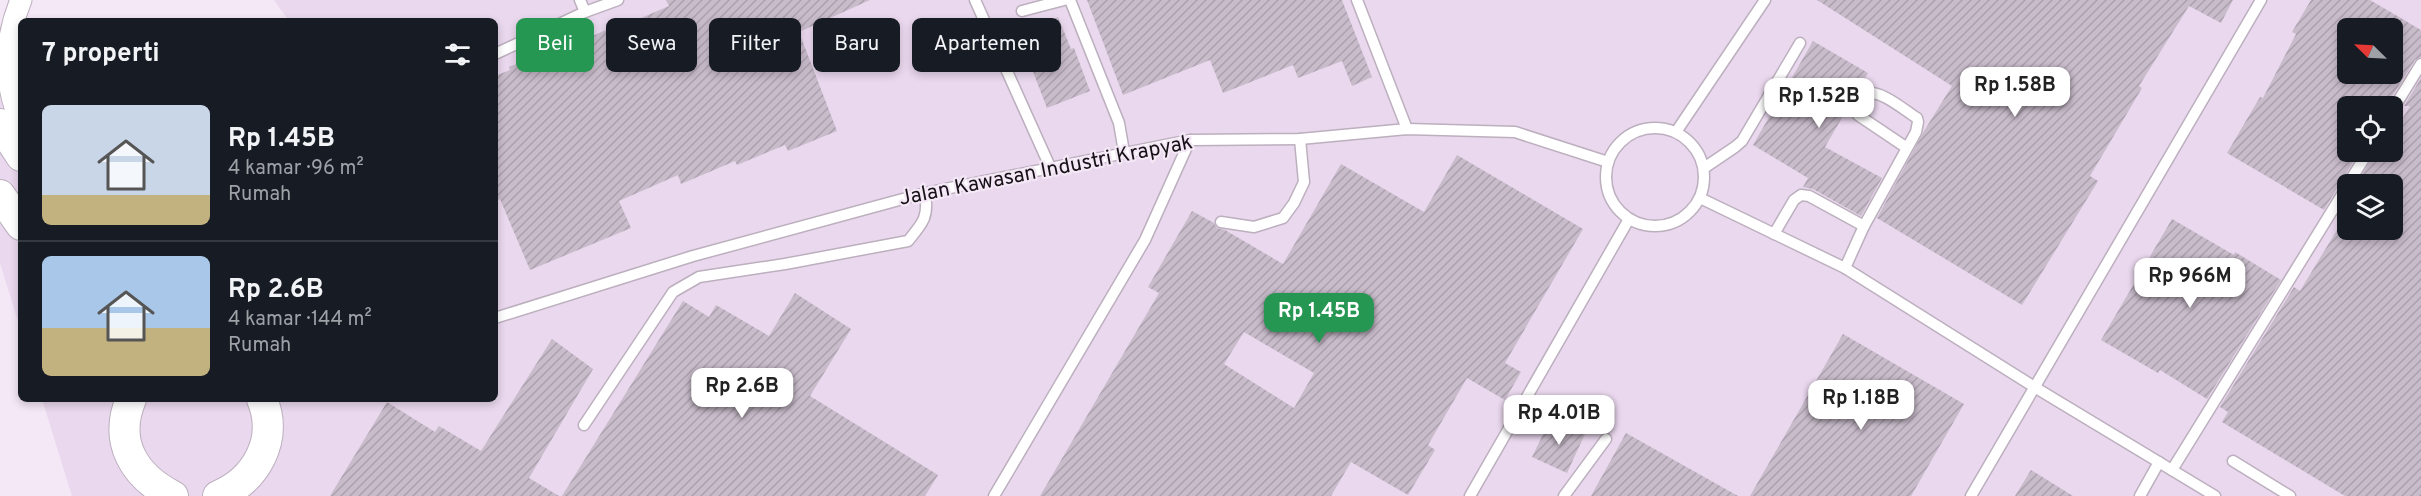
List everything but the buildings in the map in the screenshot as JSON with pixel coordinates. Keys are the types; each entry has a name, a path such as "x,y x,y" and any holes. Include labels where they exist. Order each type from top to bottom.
{"street":[{"path":"18,116 13,104 7,66 8,41 21,0"},
{"path":"0,124 18,151"},
{"path":"0,195 18,221"},
{"path":"130,402 126,410 124,431 128,452 139,471 154,486 173,496"},
{"path":"218,496 232,490 248,477 260,461 267,442 268,422 265,402"}],"lane":[{"path":"580,0 585,12"},
{"path":"498,53 585,12 618,0"},
{"path":"975,0 1051,169"},
{"path":"1022,11 1064,0"},
{"path":"1070,0 1119,123 1124,152"},
{"path":"1357,0 1407,129"},
{"path":"1676,132 1765,0"},
{"path":"1971,496 2261,0"},
{"path":"1704,168 1742,141 1800,43"},
{"path":"2401,96 2421,64"},
{"path":"1845,268 1864,226 1916,132 1918,122 1917,118 1887,99 1874,93 1867,93 1857,108 1858,115 1907,148"},
{"path":"1660,128 1676,132 1689,141 1698,153 1704,168 1704,183 1700,198 1690,212 1677,222 1660,226 1644,226 1629,219 1617,208 1609,194 1606,178 1608,162 1616,148 1628,136 1643,129 1660,128"},
{"name":"Jalan Kawasan Industri Krapyak","path":"498,317 693,256 925,194 1190,140 1300,139 1407,129 1515,132 1608,162"},
{"path":"1221,222 1254,227 1282,218 1294,203 1304,182 1300,139"},
{"path":"994,496 1145,240 1190,140"},
{"path":"584,425 673,292 699,277 908,241 922,224 927,209 925,194"},
{"path":"1774,234 1789,207 1801,195 1809,196 1864,226"},
{"path":"1700,198 1845,268 2036,388 2215,496"},
{"path":"2172,470 2337,203"},
{"path":"1470,496 1629,219"},
{"path":"1564,496 1606,439"},
{"path":"2233,461 2290,496"},
{"path":"2140,496 2159,462"}],"shaded area":[{"path":"274,0 2421,0 2421,496 72,496 43,402 498,402 498,18 287,18"},
{"path":"0,97 18,124 18,321 0,263"}]}
